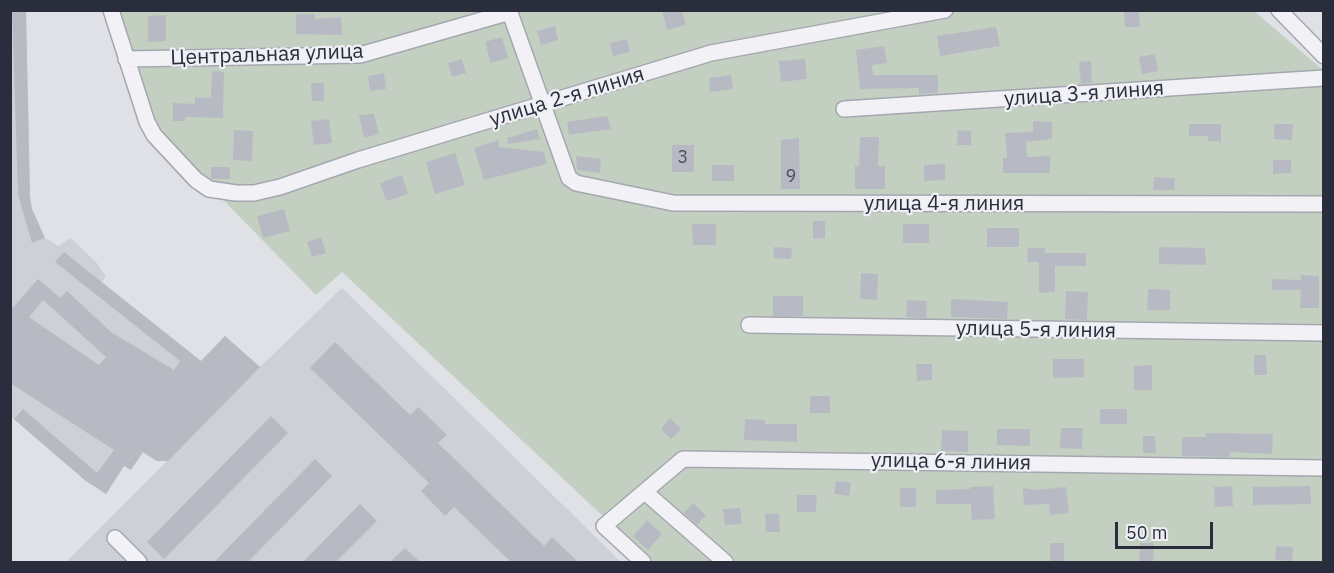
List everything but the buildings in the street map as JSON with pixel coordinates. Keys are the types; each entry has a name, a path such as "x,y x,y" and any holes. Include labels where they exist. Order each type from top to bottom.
{"street":[{"path":"111,10 126,59"},
{"name":"улица 2-я линия","path":"126,59 154,135 196,180 209,189 222,192 254,193 711,53 945,10"},
{"path":"1279,10 1323,56"},
{"path":"509,11 543,105"},
{"name":"Центральная улица","path":"126,59 360,56 509,11"},
{"name":"улица 3-я линия","path":"844,109 1323,78"},
{"name":"улица 4-я линия","path":"543,105 569,178 576,183 673,203 1323,204"},
{"name":"улица 5-я линия","path":"749,326 1323,333"},
{"name":"улица 6-я линия","path":"643,562 604,526 683,459 1323,468"},
{"path":"645,492 725,562"},
{"path":"115,538 139,562"}],"shaded area":[{"path":"10,11 26,11 30,197 32,209 45,238 58,246 71,238 97,263 106,277 101,283 201,361 225,336 260,367 342,288 621,562 66,562 167,461 157,461 142,452 124,466 106,494 82,478 11,417"}],"green space":[{"path":"110,11 1254,11 1323,70 1323,562 652,562 342,272 316,295 156,131"}]}
